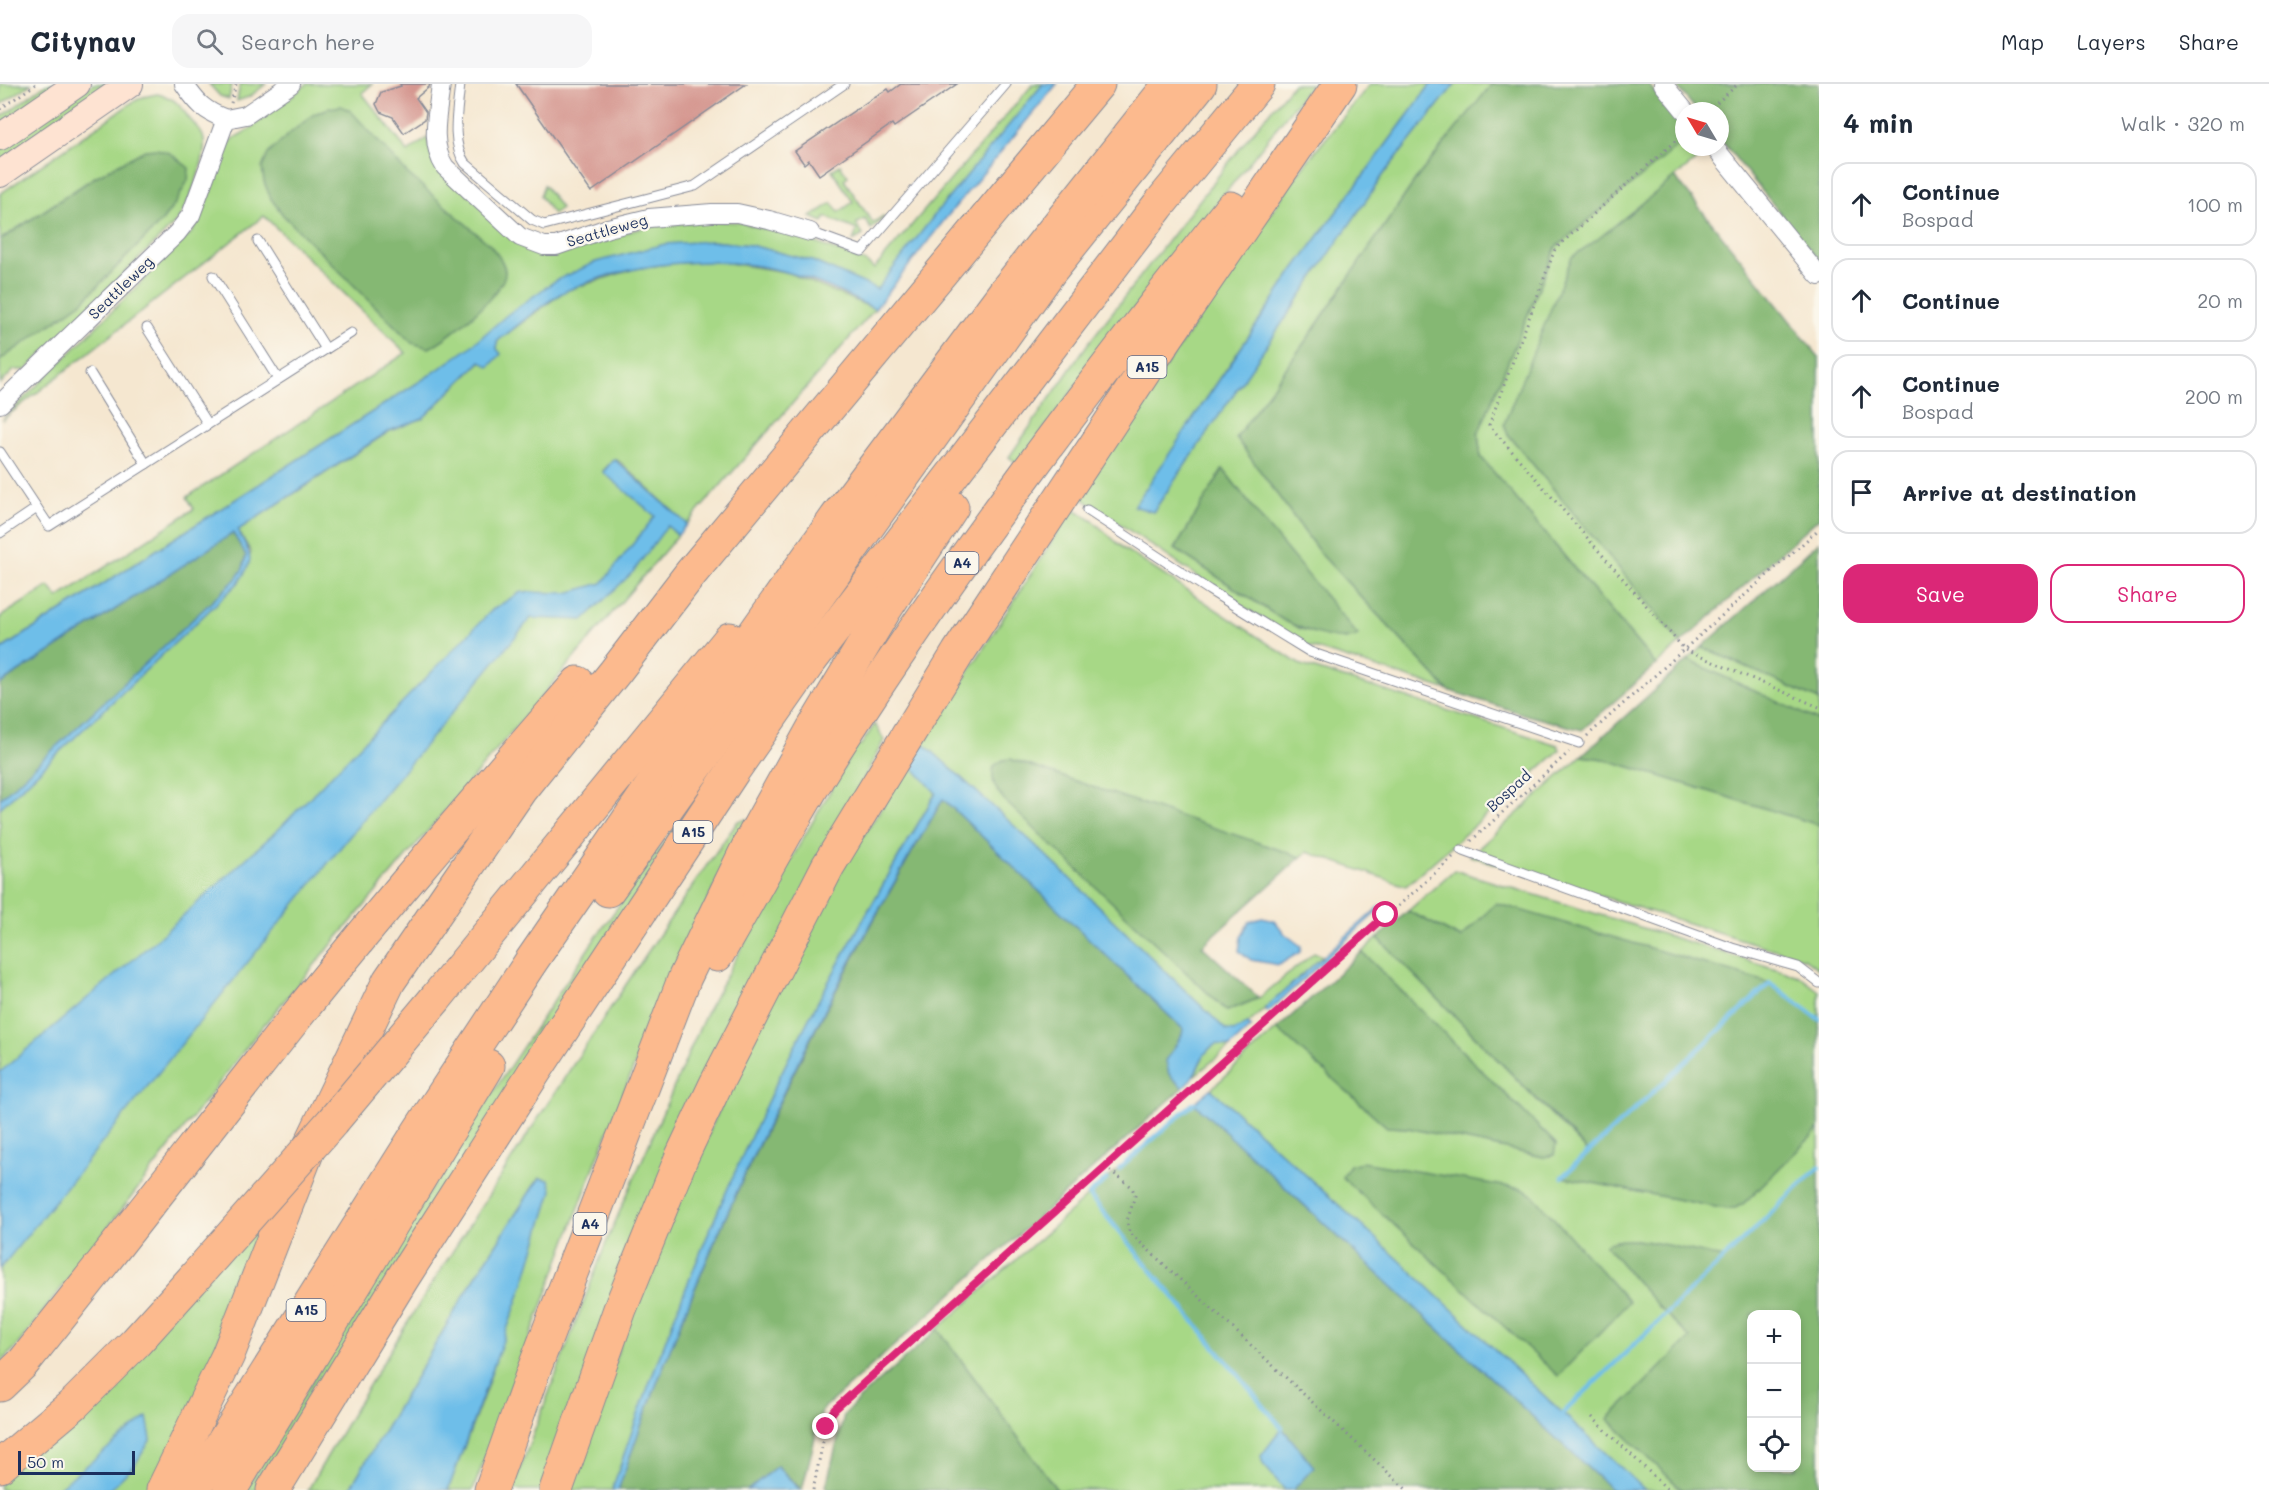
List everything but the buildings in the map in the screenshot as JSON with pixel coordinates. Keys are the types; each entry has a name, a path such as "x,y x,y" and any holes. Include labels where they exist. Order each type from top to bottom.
{"highway":[{"path":"163,1490 228,1355 308,1150 389,981 520,790 702,559 1098,84"},
{"name":"A15","path":"193,1490 431,1112 532,960 836,518 1004,293 1170,84"},
{"name":"A15","path":"230,1490 502,1041 703,754 1050,271 1200,84"},
{"name":"A15","path":"273,1490 402,1279 535,1071 733,771 833,630 1158,206 1258,84"},
{"name":"A4","path":"648,1077 834,751 963,562 1153,306 1329,84"},
{"name":"A15","path":"556,1490 620,1310 682,1156 715,1086 828,866 971,633 1167,337 1340,84"},
{"name":"A4","path":"490,1490 685,976 752,839 813,729 884,611 1158,206"},
{"name":"A15","path":"0,1466 75,1403 136,1342 332,1122 748,618 836,518"},
{"path":"0,1385 30,1354 144,1213 295,1018 419,866 607,650 702,559"}],"main road":[{"path":"0,137 77,84"},
{"path":"0,174 130,84"}],"street":[{"path":"184,84 208,112 226,119 246,116 291,84"},
{"name":"Seattleweg","path":"441,84 435,144 438,156 446,167 520,237 531,243 556,246 608,228 649,218 696,214 737,213 810,232"},
{"path":"1663,84 1678,102"},
{"name":"Seattleweg","path":"0,404 177,233 191,215 226,119"},
{"path":"1721,156 1819,276"}],"lane":[{"path":"460,84 457,140 459,155 465,163 532,220 544,225 694,186 844,84"},
{"path":"810,232 862,251 1006,84"},
{"path":"258,241 326,349"},
{"path":"213,276 278,379"},
{"path":"147,328 208,424"},
{"path":"0,452 49,526 351,333"},
{"path":"90,373 146,464"},
{"path":"0,533 37,508"},
{"path":"1088,510 1209,590 1310,652 1580,743"},
{"path":"1461,850 1732,948 1798,967 1819,982"}],"path":[{"path":"0,109 36,84"},
{"path":"1718,102 1738,84"},
{"path":"1675,140 1555,249 1489,425 1685,650 1819,707"},
{"name":"Bospad","path":"1105,1167 1819,529"},
{"path":"813,1490 826,1427 835,1409 1105,1167 1132,1187 1135,1196 1126,1221 1129,1232 1407,1490"},
{"path":"1592,1417 1668,1490"}],"green space":[{"path":"0,84 31,84 0,105"},
{"path":"46,84 58,84 0,125 0,118"},
{"path":"93,84 113,84 0,162 0,148"},
{"path":"209,84 232,84 229,99 220,96"},
{"path":"240,84 266,84 249,97 237,101"},
{"path":"307,84 372,84 362,93 408,152 427,138 432,158 522,247 532,253 550,256 603,238 651,226 706,221 739,222 814,242 866,262 874,269 1033,84 1043,84 941,207 877,290 812,261 750,245 712,241 596,262 430,375 0,650 0,617 49,586 58,598 194,509 187,497 406,353 264,216 2,420 192,232 201,217 228,145 234,138 250,129"},
{"path":"1293,84 1311,84 1123,323 1018,464 1009,457 1087,345 1247,139"},
{"path":"1370,84 1431,84 1295,268 1202,405 1182,437 1153,512 1386,171 1455,84 1493,84 1419,175 1312,332 1236,438 1320,553 1448,690 1307,646 1240,605 1080,497 1133,414 1301,169","holes":["1223,469 1346,639 1301,629 1283,620 1175,549"]},
{"path":"1492,84 1648,84 1675,116 1675,148 1556,247 1478,434 1481,457 1656,665 1582,730 1448,690 1320,553 1236,438 1312,332 1419,175"},
{"path":"1675,84 1819,84 1819,261 1729,150 1729,102 1690,102"},
{"path":"157,94 176,102 203,136 201,166 182,213 178,220 26,370 14,370 0,384 0,360 81,303 162,221 188,180 95,177 0,240 0,194 133,102"},
{"path":"341,106 351,111 407,173 490,245 504,266 505,274 502,283 485,304 461,326 429,348 412,343 283,215 271,199 264,182 262,168 268,154 314,114"},
{"path":"1675,148 1675,156 1701,156 1598,239 1572,257 1507,433 1681,643 1656,665 1481,457 1478,434 1556,247"},
{"path":"157,149 170,153 189,168 188,180 162,221 81,303 0,360 0,240 95,177 145,150"},
{"path":"840,165 848,176 844,180 873,223 883,216 884,218 871,229 865,219 856,224 863,235 853,241 857,230 826,217 823,222 811,217 832,203 839,212 853,202 832,170"},
{"path":"1675,177 1819,357 1819,518 1681,643 1507,433 1504,424 1572,257"},
{"path":"544,185 561,208 553,214 540,196"},
{"path":"716,261 786,272 875,309 687,524 620,462 614,459 603,471 678,535 262,1027 16,1347 0,1363 0,808 238,583 251,552 238,530 390,431 423,418 482,361 497,350 497,342 500,339 565,291 634,269 674,263"},
{"path":"1223,469 1262,520 1358,635 1351,638 1332,637 1283,620 1175,549"},
{"path":"1073,508 1093,521 1124,549 1299,664 1558,745 1560,750 1406,886 1307,852 1301,857 1283,853 1010,759 997,791 1227,1011 1259,998 1314,953 1323,956 1248,1024 1234,1031 1226,1030 1033,843 923,743"},
{"path":"233,533 246,555 243,569 235,580 0,799 0,684"},
{"path":"1819,542 1819,700 1702,647"},
{"path":"1702,647 1819,700 1819,721 1688,660"},
{"path":"1688,660 1819,721 1819,825 1604,759 1581,756"},
{"path":"875,724 884,740 833,837 545,1490 512,1490 606,1243 707,1011 857,744 861,745"},
{"path":"1581,756 1604,759 1819,825 1819,969 1805,959 1470,856"},
{"path":"1010,759 1301,857 1202,946 1259,998 1227,1011 1006,802 995,786 993,772 994,766 1003,760"},
{"path":"721,762 263,1490 245,1490 465,1134 590,946"},
{"path":"910,764 936,792 824,990 763,1111 682,1298 612,1490 571,1490 636,1298 757,1024 819,904"},
{"path":"943,799 1183,1029 1182,1035 1166,1061 1169,1074 1183,1088 822,1410 802,1490 777,1466 748,1490 618,1490 650,1400 686,1311 763,1137 849,966"},
{"path":"748,819 667,984 594,1167 473,1490 448,1490 485,1392 550,1197 540,1178 471,1284 349,1490 308,1490 416,1309 581,1052 738,821"},
{"path":"1454,870 1799,976 1819,991 1819,1019 1770,983 1461,938 1408,911"},
{"path":"1496,903 1770,983 1819,1019 1819,1129 1743,1204 1735,1208 1726,1209 1562,1177 1588,1151 1378,938 1408,911 1461,938"},
{"path":"1378,938 1588,1152 1563,1177 1726,1209 1735,1208 1743,1204 1819,1129 1819,1167 1724,1258 1636,1240 1605,1245 1659,1307 1691,1338 1608,1419 1682,1490 1645,1490 1397,1258 1211,1089 1277,1029 1387,1127 1408,1128 1543,1157 1556,1144 1362,952"},
{"path":"1362,952 1556,1144 1554,1155 1544,1157 1408,1128 1387,1127 1277,1029"},
{"path":"1216,1044 1230,1047 1194,1076 1207,1049"},
{"path":"1194,1103 1612,1490 1293,1490 1313,1466 1089,1195"},
{"path":"1362,1162 1522,1189 1532,1194 1629,1302 1558,1376 1342,1177 1350,1165"},
{"path":"1819,1167 1819,1490 1682,1490 1608,1419 1690,1338 1659,1307 1605,1245 1615,1241 1629,1240 1724,1258"},
{"path":"286,1174 158,1490 0,1490 0,1475"},
{"path":"1089,1195 1314,1467 1293,1490 1057,1490 938,1329"},
{"path":"938,1329 1057,1490 829,1490 826,1486 844,1415"}],"water":[{"path":"1043,84 1057,84 946,218 875,309 797,275 759,266 703,262 646,267 618,273 566,291 551,300 497,342 497,349 501,354 489,367 481,361 423,418 389,431 238,530 246,545 250,562 238,583 0,808 0,799 235,580 243,569 246,555 233,533 0,684 0,650 430,375 469,348 508,314 555,281 596,262 665,244 712,241 750,245 812,261 877,289 941,207"},
{"path":"1431,84 1455,84 1386,171 1153,512 1134,506 1295,268"},
{"path":"614,459 687,524 678,535 667,526 633,572 583,620 531,618 366,816 0,1269 0,1072 155,941 280,828 493,609 521,592 567,593 602,583 655,516 603,472"},
{"path":"923,743 1033,843 1226,1030 1234,1031 1248,1024 1251,1027 1230,1047 1216,1044 1210,1048 1189,1083 1183,1088 1169,1074 1166,1061 1182,1035 1183,1029 943,799 849,965 762,1136 685,1311 618,1490 612,1490 682,1298 763,1111 824,990 936,793 910,764"},
{"path":"1380,906 1381,908 1268,1012 1265,1008"},
{"path":"1262,918 1275,921 1285,934 1301,946 1300,952 1279,965 1251,960 1239,951 1241,937 1249,922"},
{"path":"1211,1089 1397,1258 1645,1490 1612,1490 1194,1103"},
{"path":"540,1178 549,1180 552,1190 550,1197 523,1286 448,1490 349,1490 471,1284"},
{"path":"147,1417 151,1439 134,1466 109,1490 56,1490"},
{"path":"1282,1428 1314,1467 1293,1490 1285,1490 1263,1464 1261,1456"},
{"path":"777,1466 800,1490 748,1490"}],"waterway":[{"path":"1562,1177 1770,983 1819,1019"},
{"path":"1119,1169 1194,1103"},
{"path":"1563,1413 1819,1167"},
{"path":"1107,1179 1089,1195 1282,1428"}],"route":[{"path":"826,1427 835,1409 1386,915"}]}
